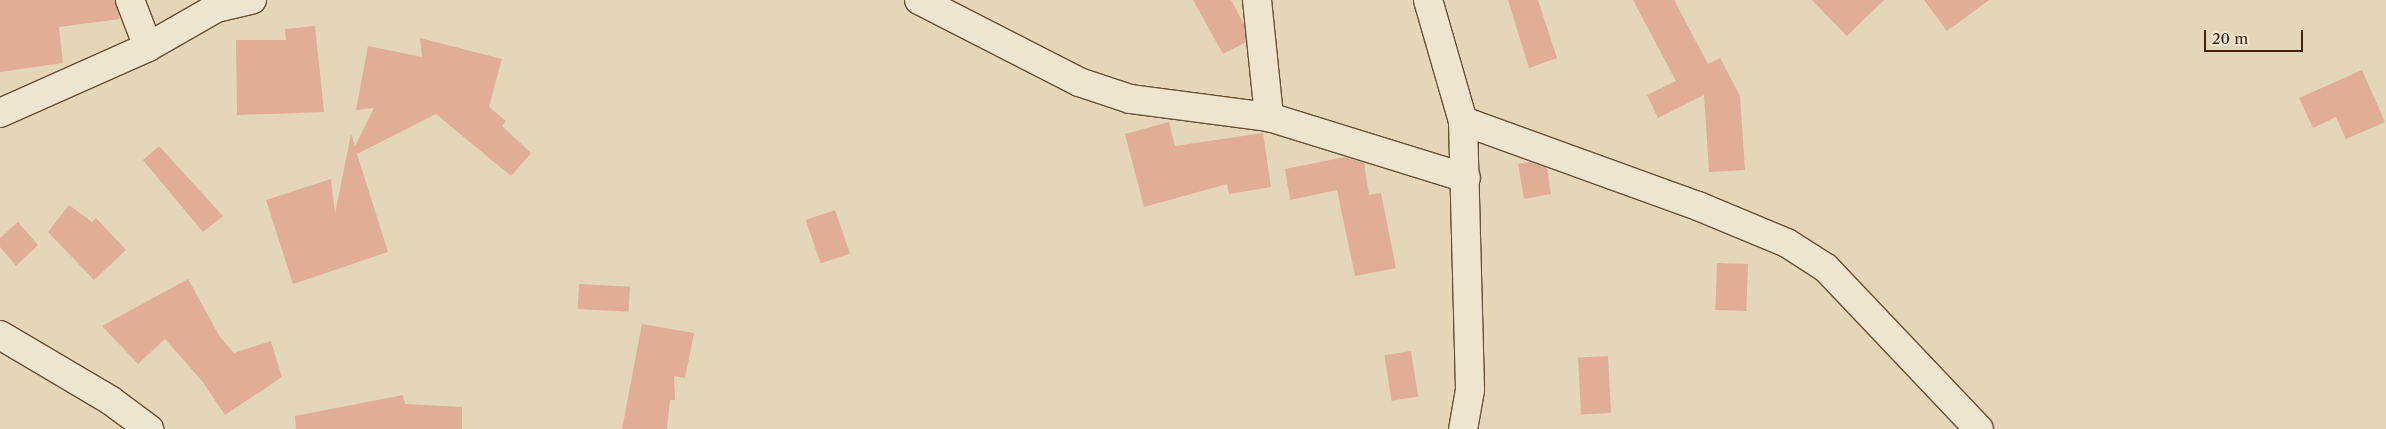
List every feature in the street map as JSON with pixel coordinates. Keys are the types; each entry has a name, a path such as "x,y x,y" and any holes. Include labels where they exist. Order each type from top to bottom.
{"street":[{"path":"130,0 148,47"},
{"path":"0,113 148,47 221,4 252,0"},
{"path":"919,0 1070,78 1130,99 1269,118 1466,178"},
{"path":"1257,0 1269,118"},
{"path":"1428,0 1462,121 1466,178 1470,390 1463,429"},
{"path":"1462,121 1698,206 1787,242 1826,268 1979,429"},
{"path":"0,335 110,400 149,429"}],"building":[{"path":"0,0 115,0 120,19 59,27 63,63 0,72"},
{"path":"1193,0 1231,0 1244,24 1246,42 1223,54"},
{"path":"1508,0 1538,0 1557,58 1529,68"},
{"path":"1633,0 1674,0 1708,64 1720,58 1740,96 1745,170 1709,172 1704,95 1658,118 1647,95 1676,81"},
{"path":"1812,0 1884,0 1847,36"},
{"path":"1924,0 1989,0 1947,31"},
{"path":"315,26 324,112 237,115 236,40 286,40 285,29"},
{"path":"420,38 502,59 489,107 506,121 502,126 531,153 511,176 436,114 357,154 388,252 293,284 266,200 331,179 335,214 351,134 355,146 374,108 356,110 368,46 422,57"},
{"path":"2362,70 2385,122 2346,139 2336,117 2313,128 2299,98"},
{"path":"1169,122 1175,146 1263,133 1271,187 1229,194 1227,184 1144,207 1125,134"},
{"path":"159,146 223,216 203,232 143,160"},
{"path":"1345,157 1364,163 1369,195 1381,193 1396,268 1355,276 1337,190 1290,200 1285,169"},
{"path":"1530,162 1547,168 1551,194 1524,199 1518,164"},
{"path":"69,205 92,222 96,218 126,250 94,280 48,232"},
{"path":"835,210 850,253 821,264 806,220"},
{"path":"18,222 38,245 16,266 0,247 0,238"},
{"path":"1717,263 1748,264 1746,311 1715,310"},
{"path":"188,279 220,337 234,353 271,341 282,377 225,415 202,381 165,339 138,364 102,326"},
{"path":"579,284 630,287 629,312 578,309"},
{"path":"642,324 694,333 685,378 674,376 675,400 670,400 667,429 622,429"},
{"path":"1411,351 1418,396 1392,401 1384,355"},
{"path":"1608,356 1611,413 1581,414 1578,358"},
{"path":"403,395 405,404 462,407 462,429 296,429 295,416"}]}
